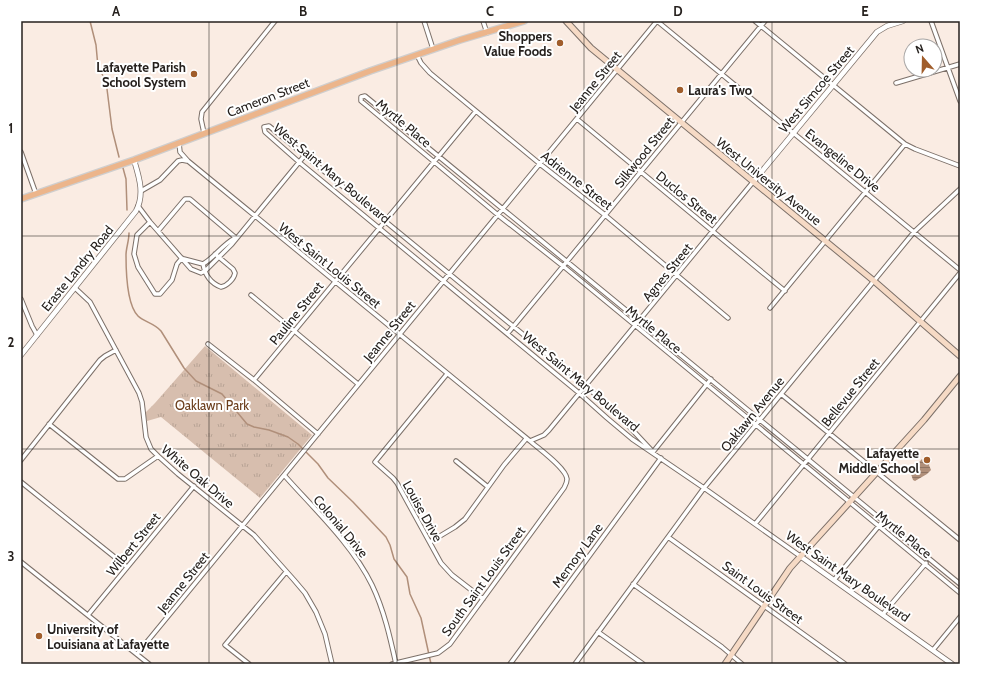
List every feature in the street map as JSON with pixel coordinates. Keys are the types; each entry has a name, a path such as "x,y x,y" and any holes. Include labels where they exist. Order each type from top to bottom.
{"main road":[{"name":"Cameron Street","path":"21,199 134,160 360,74 433,49 524,21"},
{"name":"West University Avenue","path":"566,21 585,43 874,281 960,356"},
{"path":"725,664 783,578 800,556 877,473 924,420 960,376"}],"street":[{"path":"424,21 433,49"},
{"path":"483,21 487,33"},
{"name":"Jeanne Street","path":"137,654 657,21"},
{"name":"Evangeline Drive","path":"657,21 960,270"},
{"path":"755,21 905,144 960,166"},
{"name":"Silkwood Street","path":"508,333 765,21"},
{"name":"West Simcoe Street","path":"753,182 877,32 887,26 903,21"},
{"path":"931,21 960,101"},
{"path":"204,133 201,119 202,112 273,22"},
{"name":"Adrienne Street","path":"417,55 421,64 430,73 540,164 605,215 728,318"},
{"path":"896,83 960,64"},
{"name":"Myrtle Place","path":"960,584 883,521 853,500 804,464 756,425 361,101 361,97 365,96 639,321 711,378 808,459 853,500 879,526 960,593"},
{"name":"Pauline Street","path":"254,380 476,111"},
{"name":"Duclos Street","path":"577,119 785,291"},
{"name":"West Saint Mary Boulevard","path":"652,452 623,420 586,386 305,155 269,126 264,126 265,132 299,162 508,333 632,439 756,524 952,664"},
{"path":"179,143 180,152 188,161"},
{"path":"770,308 905,144"},
{"path":"21,152 36,194"},
{"path":"138,206 182,258 194,271 199,273 204,271 219,257 305,155"},
{"name":"Eraste Landry Road","path":"21,355 130,219 138,206 142,191 134,160"},
{"path":"142,191 160,180 178,161 188,161"},
{"name":"West Saint Louis Street","path":"188,161 528,440 558,466 563,471 567,479"},
{"name":"Agnes Street","path":"430,542 459,525 488,487 528,440 544,435 549,430 753,182"},
{"name":"Oaklawn Avenue","path":"575,664 704,488 914,232 960,189"},
{"path":"158,231 187,198 236,238"},
{"path":"150,222 139,232 134,254 138,267 155,294 160,294 172,280 177,264 182,258"},
{"path":"203,264 222,247 236,238"},
{"path":"203,264 207,277 220,287 227,284 235,273 233,269 215,254"},
{"path":"182,258 203,264"},
{"name":"Bellevue Street","path":"756,524 960,273"},
{"name":"White Oak Drive","path":"75,288 90,302 141,397 146,437 151,449 254,535 305,593 316,612 325,634 332,664"},
{"path":"251,296 358,384"},
{"path":"21,299 37,335"},
{"path":"208,344 254,380 318,434"},
{"path":"21,460 100,360 116,350"},
{"name":"Louise Drive","path":"447,374 375,462 397,483 446,570 483,599"},
{"path":"652,452 711,378"},
{"path":"781,394 960,540"},
{"path":"50,424 120,480 125,479 158,456"},
{"name":"Memory Lane","path":"510,664 660,458"},
{"path":"456,461 488,487"},
{"name":"Colonial Drive","path":"284,475 342,540 363,569 377,594 384,614 395,664"},
{"name":"South Saint Louis Street","path":"395,664 433,655 445,649 564,488 567,479"},
{"path":"21,482 127,567"},
{"name":"Wilbert Street","path":"88,615 194,486"},
{"path":"834,580 883,521"},
{"name":"Saint Louis Street","path":"668,537 845,664"},
{"path":"883,614 929,559"},
{"path":"21,562 149,664"},
{"path":"249,664 225,645 286,572"},
{"path":"633,584 742,664"},
{"path":"933,650 960,617"},
{"path":"598,632 643,664"}],"green space":[{"name":"Oaklawn Park","path":"205,346 312,435 260,498 161,417 147,421 145,413"}],"shaded area":[{"path":"922,459 926,463 930,462 929,465 931,470 915,481 913,480 910,471 915,468 916,463"}],"waterway":[{"path":"90,21 96,45 98,67 106,81 112,129 119,157"},
{"path":"123,168 126,179 127,210"},
{"path":"129,233 126,250 127,278 129,296 134,311 140,318 161,331 184,368 196,381 222,394 247,424 288,437 298,444 318,464 328,478 386,537 394,559 407,577 410,594 421,618 431,664"}],"place":[{"name":"Shoppers Value Foods","path":"560,43"},
{"name":"Lafayette Parish School System","path":"194,74"},
{"name":"Laura's Two","path":"680,90"},
{"name":"Lafayette Middle School","path":"927,460"},
{"name":"University of Louisiana at Lafayette","path":"39,636"}]}
